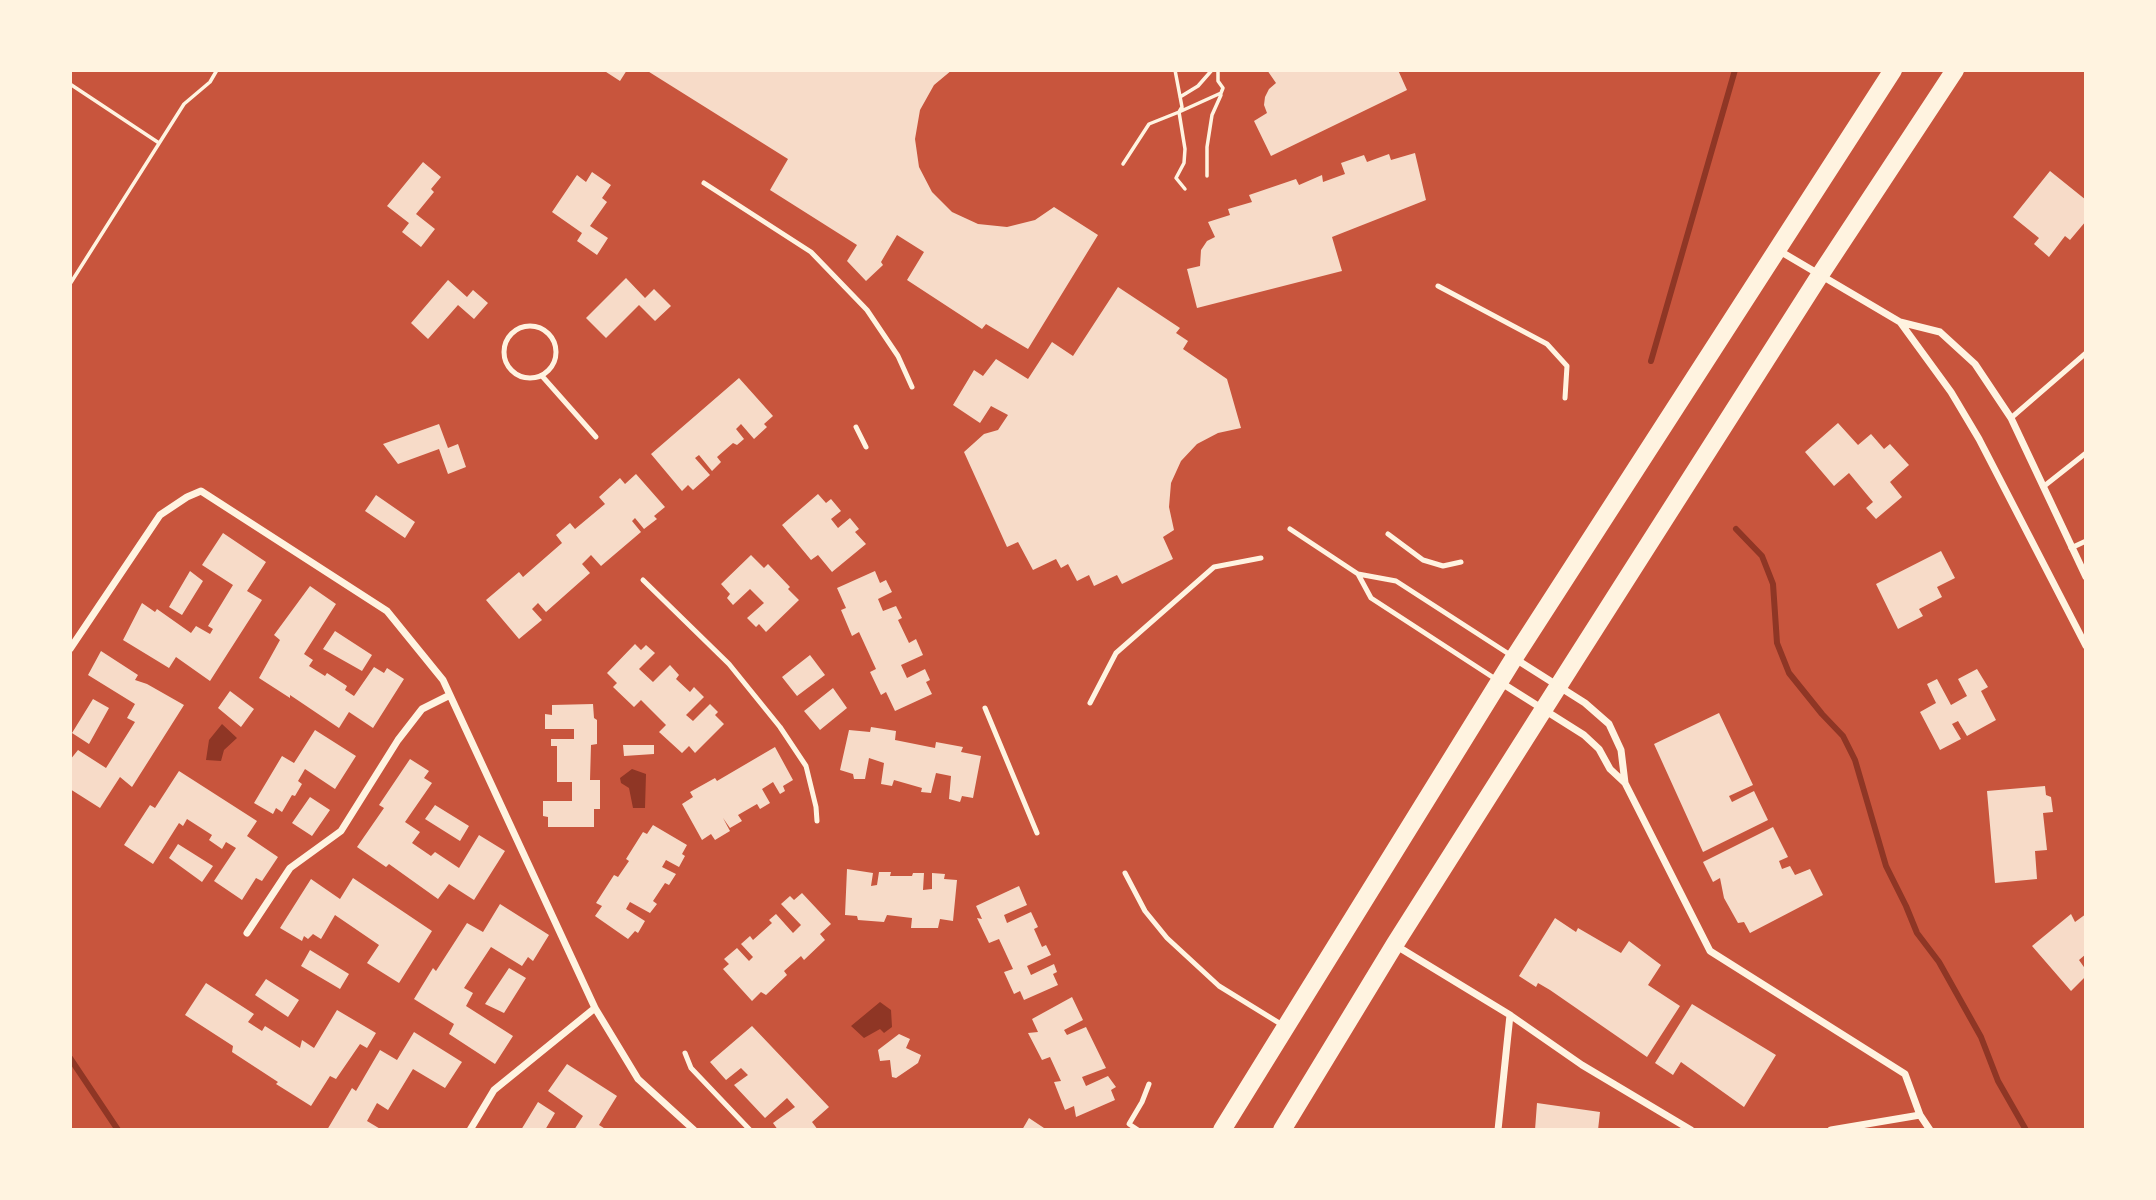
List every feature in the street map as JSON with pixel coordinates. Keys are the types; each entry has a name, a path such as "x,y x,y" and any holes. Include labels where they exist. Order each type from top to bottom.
{"main road":[{"path":"1222,1130 1514,658 1893,70"},
{"path":"1282,1130 1395,944 1820,275 1955,70"}],"street":[{"path":"1778,250 1900,322 1940,332 1975,364 2011,418 2086,577"},
{"path":"1900,322 1951,392 1979,439 2086,646"},
{"path":"70,649 160,515 201,491 387,611 443,680 595,1008 638,1079 694,1130"},
{"path":"1514,658 1588,705 1609,724 1621,750 1625,783 1710,951 1905,1074 1920,1115 1930,1130"},
{"path":"1499,682 1584,735 1599,749 1610,769 1625,783"},
{"path":"247,933 290,868 341,831 398,740 422,709 450,695"},
{"path":"1395,944 1510,1015 1582,1065 1690,1130"},
{"path":"470,1130 494,1090 595,1008"},
{"path":"1498,1130 1510,1015"},
{"path":"1831,1130 1920,1115"}],"lane":[{"path":"704,183 811,252 867,310 898,356 912,387"},
{"path":"1438,286 1547,344 1567,366 1565,398"},
{"path":"534,326 549,333 554,340 556,357 549,371 542,376 524,378 509,368 505,360 506,342 518,329 534,326"},
{"path":"2011,418 2086,353"},
{"path":"542,376 596,437"},
{"path":"856,427 866,447"},
{"path":"2043,487 2086,453"},
{"path":"1290,529 1358,574 1396,581 1514,658"},
{"path":"1388,534 1423,560 1443,566 1461,562"},
{"path":"2071,548 2086,541"},
{"path":"1090,703 1115,653 1214,567 1261,558"},
{"path":"1358,574 1371,598 1499,682"},
{"path":"643,580 729,664 780,727 806,766 817,821"},
{"path":"985,708 1037,833"},
{"path":"1125,873 1145,911 1167,938 1219,986 1285,1026"},
{"path":"685,1053 691,1068 750,1130"},
{"path":"1138,1130 1129,1124 1149,1084"}],"path":[{"path":"70,284 184,104 210,82 217,70"},
{"path":"1175,70 1182,107 1179,112 1185,149 1184,163 1175,178 1185,189"},
{"path":"1180,97 1198,86 1212,70"},
{"path":"1207,176 1207,147 1212,115 1223,88 1218,81 1218,70"},
{"path":"70,84 159,143"},
{"path":"1123,163 1149,124 1221,93"}],"shaded area":[{"path":"222,724 237,738 224,750 221,761 206,760 209,740"},
{"path":"632,769 646,774 645,808 633,808 629,788 621,783 620,778"},
{"path":"880,1002 891,1010 892,1027 884,1033 880,1029 864,1038 851,1026"}],"building":[{"path":"603,70 627,70 620,81"},
{"path":"646,70 952,70 934,85 920,110 915,139 919,167 932,192 952,212 978,224 1007,227 1035,220 1054,207 1098,235 1028,349 986,324 982,329 907,280 924,252 897,235 881,262 883,265 866,281 847,261 857,245 770,190 788,159"},
{"path":"1267,70 1398,70 1407,90 1271,156 1254,121 1267,113 1265,97 1276,83"},
{"path":"1415,153 1426,200 1332,237 1342,271 1197,308 1187,269 1200,266 1201,250 1207,241 1215,237 1208,222 1230,215 1228,209 1252,202 1249,195 1296,179 1299,185 1322,175 1323,182 1345,174 1341,163 1364,155 1367,162 1389,154 1391,160"},
{"path":"423,162 441,177 431,189 434,192 416,214 435,229 421,247 402,232 409,223 387,206"},
{"path":"2050,171 2086,200 2086,221 2070,240 2065,236 2049,257 2034,244 2039,238 2013,217"},
{"path":"592,172 611,185 602,198 607,202 590,226 608,238 597,255 577,241 582,233 552,212 577,175 586,182"},
{"path":"626,278 645,298 654,289 671,306 655,321 639,305 606,338 586,318"},
{"path":"448,280 467,297 473,290 488,303 474,319 458,305 428,339 411,323"},
{"path":"1118,287 1180,328 1176,333 1188,341 1183,349 1227,379 1241,428 1218,433 1197,444 1181,461 1171,483 1169,507 1174,530 1163,537 1173,559 1122,584 1117,575 1094,586 1089,575 1077,581 1068,564 1061,568 1056,559 1033,570 1018,542 1007,547 964,452 984,434 998,430 1008,415 991,406 980,423 953,405 974,370 983,376 996,359 1028,379 1052,342 1073,356"},
{"path":"739,378 773,416 764,424 767,427 754,439 741,424 736,429 744,439 737,445 733,443 717,457 721,462 712,471 699,455 695,458 710,475 693,490 688,485 682,491 651,454"},
{"path":"1838,423 1858,445 1871,434 1884,449 1890,444 1909,465 1890,482 1902,497 1876,519 1866,508 1873,502 1849,473 1834,486 1805,452"},
{"path":"439,424 448,448 458,444 466,467 448,474 439,449 398,464 383,444"},
{"path":"636,474 665,507 654,516 657,519 644,529 635,518 632,521 641,532 601,566 591,555 582,564 590,573 546,612 538,603 532,609 542,620 519,639 486,600 519,572 523,577 562,543 556,535 570,523 575,529 605,504 599,497 620,478 625,484"},
{"path":"818,494 826,503 831,499 841,511 831,519 838,528 850,518 859,529 855,532 866,544 832,572 818,555 811,560 782,525"},
{"path":"376,495 415,522 405,538 365,511"},
{"path":"223,533 266,562 247,591 262,600 210,681 176,657 169,668 123,640 142,603 155,612 157,609 191,633 196,626 210,634 213,629 208,626 233,585 202,565"},
{"path":"1941,551 1955,578 1937,587 1942,597 1919,609 1923,616 1898,629 1876,584"},
{"path":"751,555 764,568 768,564 799,600 766,632 759,624 756,627 747,618 764,603 750,589 733,605 727,598 730,594 721,584"},
{"path":"190,571 203,581 182,615 169,607"},
{"path":"875,571 880,583 886,580 892,592 878,599 883,611 896,606 902,618 898,620 909,643 916,639 923,655 901,665 907,678 925,669 930,680 926,682 932,694 895,711 886,692 881,695 870,672 876,669 859,632 852,636 841,610 846,608 837,588"},
{"path":"310,586 336,604 304,654 313,660 309,666 325,676 327,673 347,686 345,690 354,696 374,667 384,673 387,668 404,679 373,728 349,712 339,728 259,678 280,640 274,635"},
{"path":"335,631 372,655 362,671 323,649"},
{"path":"635,644 641,650 646,645 655,653 639,669 653,682 670,665 679,675 676,679 690,692 694,687 704,697 686,715 693,721 710,704 718,712 715,715 724,724 695,753 689,746 682,753 659,732 666,725 641,700 634,707 613,687 617,683 607,673"},
{"path":"101,651 138,675 135,680 184,705 132,787 120,777 100,808 70,789 70,760 78,750 106,768 135,722 127,718 135,704 88,675"},
{"path":"810,655 825,675 797,696 782,677"},
{"path":"1977,669 1988,687 1981,691 1996,720 1967,736 1958,721 1952,724 1961,739 1940,750 1920,712 1936,703 1927,684 1937,679 1951,705 1967,696 1958,679"},
{"path":"833,688 847,708 820,730 804,711"},
{"path":"230,691 254,709 241,727 218,708"},
{"path":"93,699 109,708 89,744 72,733"},
{"path":"593,704 594,718 597,720 597,744 591,745 590,780 600,780 600,809 594,809 594,827 548,827 548,817 543,816 543,801 572,801 572,782 557,782 557,746 551,746 551,739 574,739 574,729 545,729 545,714 552,715 552,705"},
{"path":"1719,713 1753,785 1729,796 1732,802 1754,791 1768,820 1703,852 1654,744"},
{"path":"871,727 896,731 895,740 935,748 936,742 963,747 961,752 981,756 973,798 962,796 960,802 949,799 951,776 936,773 931,793 921,792 922,788 894,780 892,786 881,784 884,763 869,758 865,779 854,779 853,774 840,770 849,730 870,732"},
{"path":"315,730 356,756 335,789 305,769 298,781 302,784 282,812 276,808 273,814 254,803 282,756 294,763"},
{"path":"623,745 654,745 654,754 624,756"},
{"path":"775,747 793,780 783,786 785,791 780,794 773,782 762,789 770,803 760,809 757,804 738,815 742,821 730,828 723,818 730,831 715,840 711,834 702,840 682,804 693,797 690,792 715,778 717,781"},
{"path":"410,759 429,771 424,778 432,783 405,822 420,832 412,843 431,856 435,852 459,868 479,835 505,851 474,900 449,884 438,899 389,864 386,867 357,847 384,808 379,805"},
{"path":"179,771 257,821 247,836 278,857 262,881 256,878 242,900 214,881 236,848 226,842 222,849 209,840 212,835 187,819 183,826 179,823 153,864 124,845 150,805 155,808"},
{"path":"2045,786 2046,795 2051,797 2053,812 2043,813 2047,850 2035,851 2037,879 1995,883 1987,791"},
{"path":"310,797 330,810 312,836 292,823"},
{"path":"435,805 469,826 460,841 425,819"},
{"path":"653,825 687,845 682,854 685,856 679,867 666,860 662,867 676,874 669,885 665,883 653,901 657,904 650,913 630,902 626,909 645,921 638,933 635,931 628,939 595,916 602,906 596,903 614,875 618,877 629,861 626,859 643,832 647,834"},
{"path":"1773,827 1788,857 1779,861 1782,869 1790,866 1795,875 1810,869 1823,895 1750,933 1744,922 1738,923 1724,898 1720,878 1713,882 1703,862"},
{"path":"178,844 213,866 202,882 169,858"},
{"path":"847,869 873,873 871,886 877,885 879,872 891,872 890,876 924,873 923,890 932,889 932,873 945,874 944,879 957,880 953,921 940,919 938,928 911,928 912,918 887,915 884,922 858,920 857,916 845,915"},
{"path":"353,878 432,931 399,983 367,963 379,945 335,915 321,939 313,934 308,939 304,936 302,941 280,928 311,879 340,899"},
{"path":"1019,886 1027,905 1004,915 1007,923 1031,912 1038,927 1034,929 1042,947 1046,945 1051,955 1027,966 1031,975 1054,964 1057,972 1053,974 1058,985 1024,1000 1020,991 1014,994 1004,972 1013,969 999,939 989,943 977,918 982,919 976,906"},
{"path":"802,893 831,924 820,934 825,940 804,960 801,956 784,971 787,975 766,995 761,992 752,1001 723,969 729,964 724,959 737,948 749,961 753,957 741,944 750,936 753,940 772,923 769,920 776,914 793,933 801,925 781,904 790,896 794,900"},
{"path":"500,904 549,935 533,961 528,957 522,966 491,947 464,988 473,993 466,1006 513,1036 495,1064 449,1034 454,1024 414,999 433,968 436,971 467,923 483,932"},
{"path":"2071,914 2075,922 2086,914 2086,954 2079,960 2086,970 2086,976 2071,991 2032,946"},
{"path":"1555,918 1576,932 1578,928 1621,953 1629,941 1661,965 1648,985 1680,1006 1647,1057 1550,990 1538,983 1536,987 1519,976"},
{"path":"310,950 349,974 340,989 301,966"},
{"path":"509,968 526,978 504,1013 485,1004"},
{"path":"266,979 299,1000 288,1017 255,995"},
{"path":"206,983 254,1014 248,1022 262,1031 265,1026 300,1048 302,1040 314,1048 337,1010 376,1033 367,1048 360,1044 336,1079 330,1076 311,1106 232,1052 233,1046 185,1015"},
{"path":"1072,997 1083,1020 1064,1030 1067,1035 1086,1027 1106,1068 1082,1077 1086,1086 1108,1076 1116,1087 1111,1090 1115,1100 1076,1117 1074,1106 1065,1110 1054,1082 1061,1081 1050,1057 1042,1060 1028,1033 1038,1032 1032,1019"},
{"path":"1692,1004 1776,1055 1744,1107 1681,1062 1673,1075 1655,1063"},
{"path":"752,1026 829,1107 812,1122 818,1130 778,1130 773,1123 795,1107 787,1098 765,1118 734,1085 748,1075 741,1068 726,1080 710,1062"},
{"path":"414,1032 462,1062 445,1088 413,1069 388,1110 377,1103 367,1121 382,1130 327,1130 352,1088 356,1091 380,1050 397,1060"},
{"path":"899,1034 910,1039 906,1048 921,1055 918,1063 896,1078 892,1077 890,1060 880,1061 878,1050"},
{"path":"567,1064 617,1096 599,1125 607,1130 574,1130 583,1116 548,1091"},
{"path":"538,1102 555,1113 545,1130 521,1130"},
{"path":"1537,1103 1600,1112 1598,1130 1535,1130"},
{"path":"1029,1118 1047,1130 1022,1130"}],"waterway":[{"path":"1651,361 1735,70"},
{"path":"1736,529 1762,556 1773,584 1777,643 1789,673 1843,736 1855,760 1886,866 1917,933 1939,962 1981,1037 1998,1081 2026,1130"},
{"path":"70,1058 118,1130"}]}
